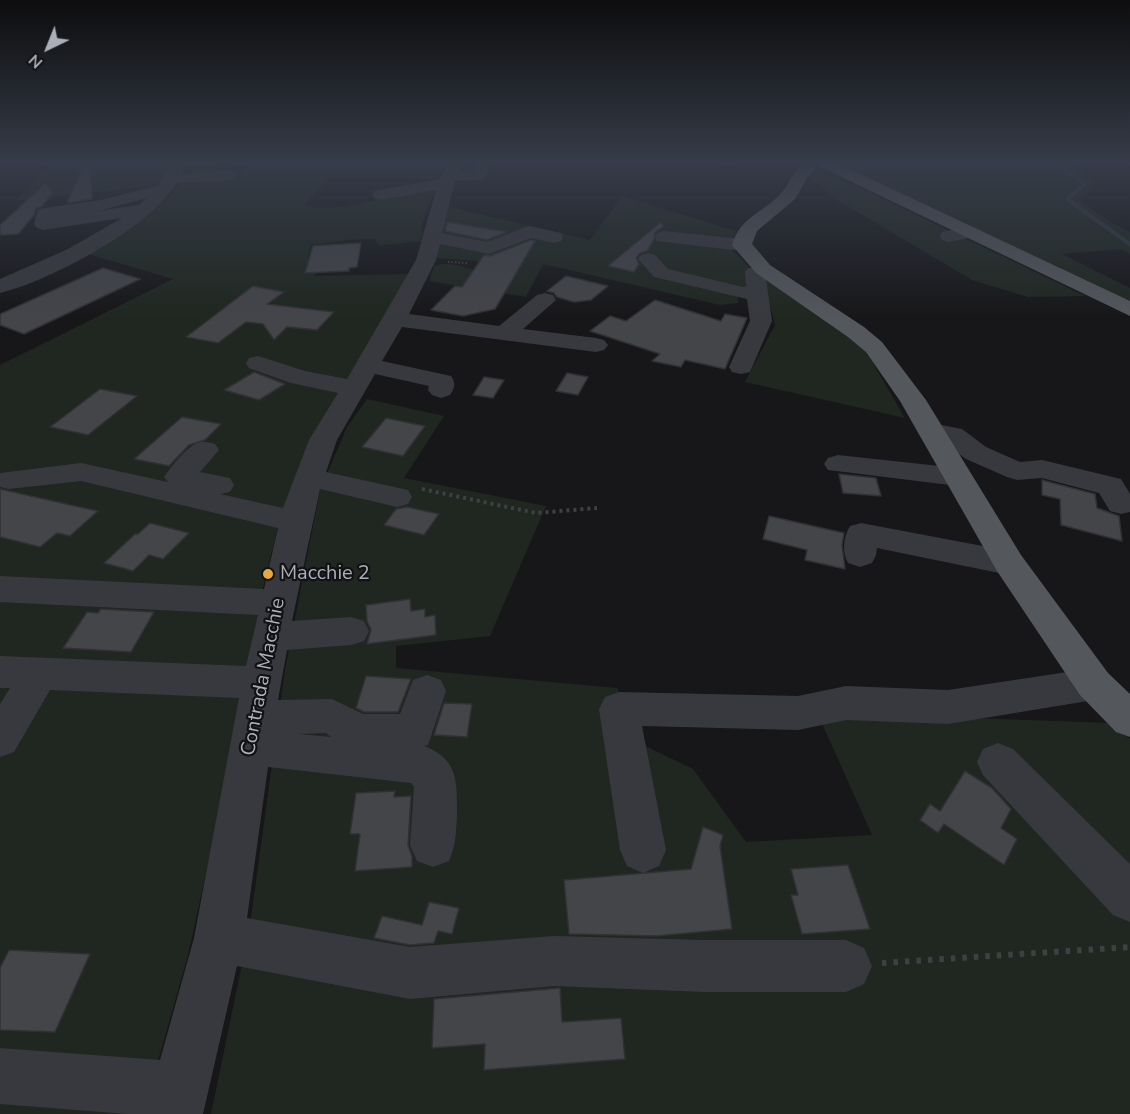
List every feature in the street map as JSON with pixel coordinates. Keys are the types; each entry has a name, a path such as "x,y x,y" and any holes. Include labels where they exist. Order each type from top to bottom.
{"main road":[{"path":"760,215 743,235 742,244 760,280 856,332 873,347 913,400 1009,563 1095,684 1130,720"},
{"path":"934,215 1130,309"}],"street":[{"path":"45,215 43,224 107,215"},
{"path":"0,287 83,250 122,227 137,215"},
{"name":"Contrada Macchie","path":"177,1102 219,938 255,716 301,500 323,440 396,319 426,260 441,215"},
{"path":"432,237 489,248 529,232 554,237"},
{"path":"949,236 970,232"},
{"path":"664,237 742,244"},
{"path":"648,260 661,273 743,293 760,280"},
{"path":"0,308 90,268"},
{"path":"741,367 761,321 760,280"},
{"path":"504,333 545,300"},
{"path":"396,319 596,345"},
{"path":"258,363 300,378 361,377 442,381 441,390"},
{"path":"931,431 952,435 976,453 1017,471 1042,469 1110,486 1121,504"},
{"path":"205,450 179,477 301,500"},
{"path":"838,464 958,477"},
{"path":"9,480 81,472 301,500 405,492"},
{"path":"860,555 861,534 1009,563"},
{"path":"0,589 278,603"},
{"path":"270,637 351,631"},
{"path":"0,672 40,673 255,716 423,765 436,782 433,845"},
{"path":"0,739 40,673"},
{"path":"644,850 619,709 798,713 846,703 948,707 1095,684"},
{"path":"255,716 332,716 357,732 414,732 427,691"},
{"path":"998,762 1130,898"},
{"path":"219,938 410,973 554,961 705,966 846,966"},
{"path":"0,1076 177,1102"}],"path":[{"path":"405,492 536,513 597,508"},
{"path":"846,966 1130,947"}],"shaded area":[{"path":"146,215 426,215 422,225 421,241 379,246 374,239 366,239 311,245 308,259 319,259 315,276 410,274 278,527 263,588 251,670 188,955 143,1114 0,1114 0,365 173,279 85,253"},
{"path":"446,215 483,215 590,240 608,215 684,215 736,231 730,248 749,267 746,286 737,288 738,303 720,305 543,264 526,297 429,281 434,266 450,264 474,270 480,261 436,258 438,241"},
{"path":"863,215 916,215 1085,296 1028,297 972,280"},
{"path":"945,215 1100,215 1130,232 1130,254 1122,249 1062,254 1130,288 1130,302"},
{"path":"761,273 829,320 866,351 905,418 745,382 775,325"},
{"path":"367,399 444,416 404,478 546,506 490,636 396,646 396,668 617,688 639,743 693,769 746,842 872,835 820,719 857,714 1111,723 1130,739 1130,1114 211,1114 250,925 285,670 320,490 347,427"}],"building":[{"path":"11,215 34,215 18,234 0,235 0,225"},
{"path":"447,222 507,232 487,240 445,231"},
{"path":"660,223 664,226 655,232 654,240 647,251 640,253 636,258 639,264 634,272 608,266"},
{"path":"531,240 535,241 495,309 463,316 431,310 455,286 462,287 484,255 490,256"},
{"path":"361,243 357,267 349,268 349,271 305,273 313,246"},
{"path":"103,268 140,279 24,334 0,325 0,314"},
{"path":"566,276 608,286 591,300 574,302 547,291"},
{"path":"253,286 284,292 267,304 334,312 317,330 287,327 274,340 263,324 246,322 218,343 186,337"},
{"path":"655,300 721,321 725,314 747,318 725,369 685,360 681,367 652,361 660,354 590,331 610,316 626,321"},
{"path":"254,372 285,384 259,400 224,390"},
{"path":"567,373 588,377 578,395 556,391"},
{"path":"484,377 504,380 493,398 473,395"},
{"path":"100,389 137,396 88,435 50,427"},
{"path":"182,417 221,424 205,440 189,445 169,466 134,459"},
{"path":"386,418 425,426 403,456 362,447"},
{"path":"839,474 876,478 881,496 843,493"},
{"path":"1042,480 1095,494 1097,508 1119,516 1122,541 1061,525 1060,499 1042,495"},
{"path":"0,489 98,511 70,536 57,533 40,547 0,537"},
{"path":"407,507 439,514 424,535 384,525 396,509"},
{"path":"769,516 844,533 842,545 845,569 805,560 807,550 763,539"},
{"path":"150,523 189,533 163,559 149,555 133,571 104,563 135,534"},
{"path":"410,599 411,611 425,609 425,617 435,615 436,635 367,644 371,630 367,621 366,605"},
{"path":"101,609 154,612 131,652 63,648 87,612 98,613"},
{"path":"366,676 411,679 398,712 364,712 356,708"},
{"path":"444,703 472,704 467,737 434,735"},
{"path":"965,771 992,788 1011,809 1001,828 1017,839 1004,865 944,824 938,833 920,820 930,804 940,811"},
{"path":"395,791 394,797 411,796 408,845 412,856 412,867 355,871 360,834 350,834 356,793"},
{"path":"703,827 723,835 720,846 732,929 657,936 569,934 564,880 691,869"},
{"path":"848,865 870,929 802,934 791,895 798,895 791,869"},
{"path":"429,902 459,908 452,934 438,931 434,943 410,945 374,938 382,916 422,925"},
{"path":"9,950 90,954 55,1032 0,1030 0,968"},
{"path":"560,988 562,1022 621,1018 625,1059 484,1070 485,1044 432,1048 434,999"}],"waterway":[{"path":"1089,215 1130,244"}],"place":[{"name":"Macchie 2","path":"268,574"}]}
